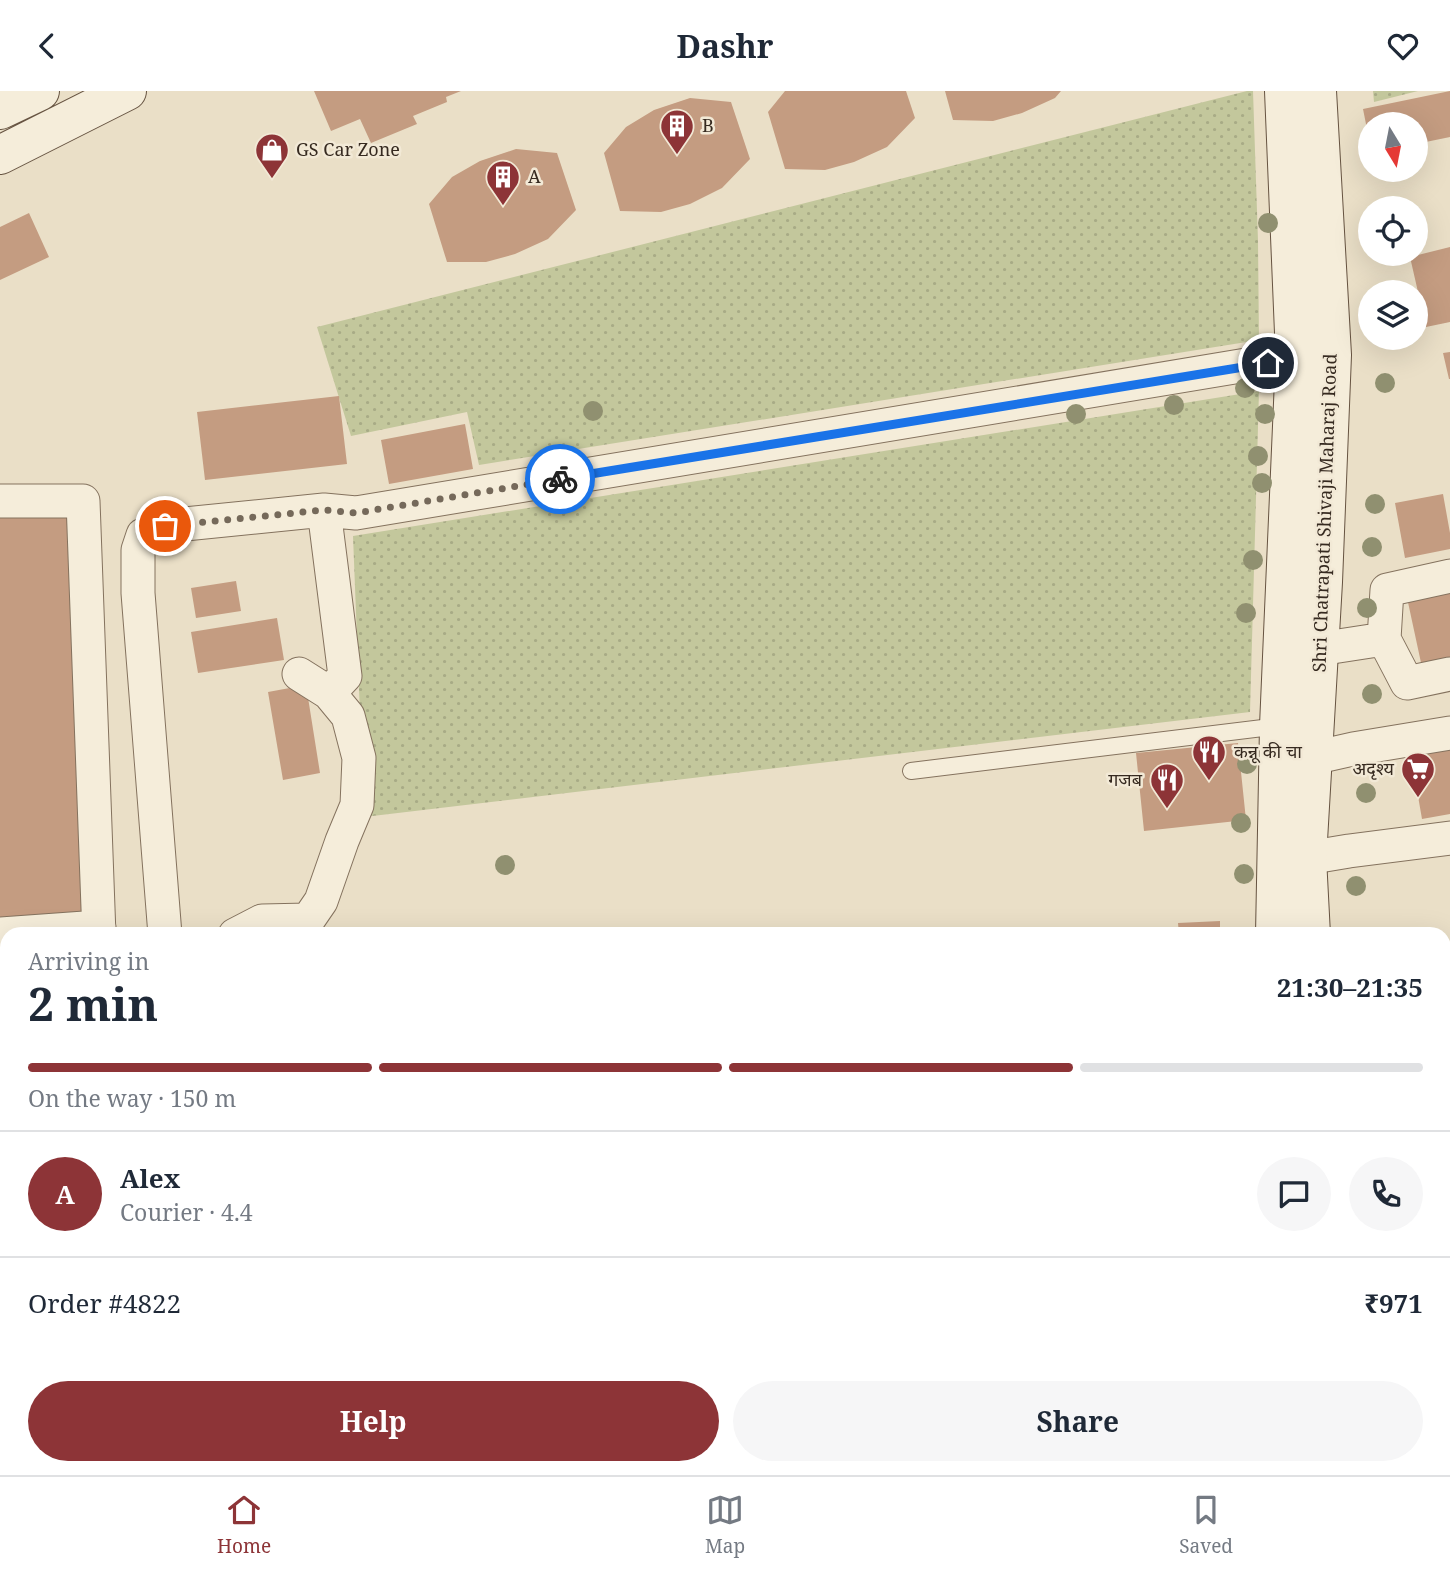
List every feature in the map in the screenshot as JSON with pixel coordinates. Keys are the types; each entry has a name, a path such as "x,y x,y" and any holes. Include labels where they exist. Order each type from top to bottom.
{"main road":[{"path":"0,110 40,91"},
{"path":"0,155 127,91"},
{"name":"Shri Chatrapati Shivaji Maharaj Road","path":"1284,91 1309,232"},
{"name":"Shri Chatrapati Shivaji Maharaj Road","path":"1277,927 1297,864 1313,758 1319,649 1309,232 1317,91"},
{"name":"Shri Chatrapati Shivaji Maharaj Road","path":"1309,927 1297,864 1279,726 1314,356"}],"street":[{"path":"164,927 138,593 138,550 143,535 165,526 324,510 356,513 1314,356"},
{"path":"0,501 83,501 99,927"},
{"path":"324,510 345,676 328,694"},
{"path":"1450,576 1387,590 1384,639 1407,683 1450,674"},
{"path":"1319,649 1384,639"},
{"path":"250,927 262,921 310,927 357,805 359,758 348,716 328,694 299,674"},
{"path":"1313,758 1450,733"},
{"path":"1297,864 1349,851 1450,838"}],"lane":[{"path":"911,772 1279,726"}],"green space":[{"path":"1253,91 1259,340 479,465 467,412 351,436 317,327"},
{"path":"1373,91 1418,91 1374,102"},
{"path":"1259,391 1250,712 364,817 353,536"}],"building":[{"path":"314,91 461,91 446,97 447,102 413,116 417,124 371,143 360,119 331,131"},
{"path":"785,91 906,91 915,118 887,147 854,162 825,170 785,169 768,112"},
{"path":"945,91 1061,91 1055,98 1022,113 993,121 953,120"},
{"path":"1450,91 1450,137 1428,142 1428,112 1364,112 1363,109"},
{"name":"B","path":"690,98 731,102 750,159 722,188 690,204 661,212 620,211 604,153 626,127 654,110"},
{"name":"A","path":"516,149 557,153 576,210 548,239 515,254 486,262 447,262 429,204 452,177 480,161"},
{"path":"29,213 49,257 0,280 0,227"},
{"path":"1450,247 1450,322 1428,327 1428,280 1415,280 1412,266 1428,266 1428,252"},
{"path":"1450,352 1450,379 1449,379 1443,353"},
{"path":"339,396 347,464 205,480 197,412"},
{"path":"465,424 473,469 389,484 381,440"},
{"path":"1443,494 1450,549 1405,558 1395,503"},
{"path":"71,507 92,912 0,917 0,511"},
{"path":"236,581 241,611 196,618 191,588"},
{"path":"1450,583 1450,666 1423,672 1406,593"},
{"path":"277,618 284,660 198,673 191,632"},
{"path":"306,685 320,773 283,780 268,692"},
{"path":"1238,743 1246,820 1144,831 1136,753"},
{"path":"1450,749 1450,814 1422,819 1411,756"},
{"path":"1220,921 1220,927 1178,927 1178,923"}],"way so far":[{"path":"165,526 324,510 356,513 560,479"}],"place":[{"name":"B","path":"677,156"},
{"name":"GS Car Zone","path":"272,180"},
{"name":"A","path":"503,207"},
{"name":"कन्नू की चा","path":"1209,782"},
{"name":"अदृश्य","path":"1418,799"},
{"name":"गजब","path":"1167,810"}],"route":[{"path":"560,479 1268,363"}]}
